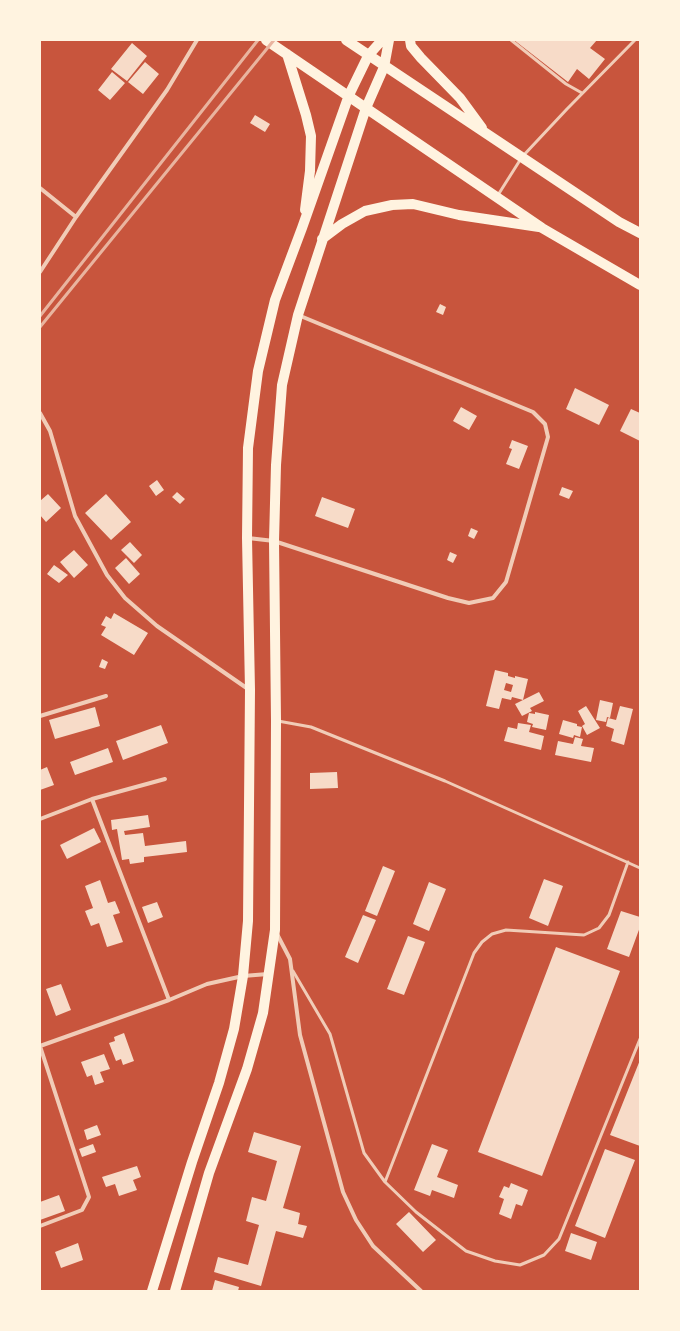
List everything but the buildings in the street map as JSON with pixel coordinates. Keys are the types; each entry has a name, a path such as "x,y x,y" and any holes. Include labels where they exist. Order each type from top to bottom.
{"main road":[{"path":"266,40 349,95 542,228 640,285"},
{"path":"346,40 384,67 619,222 640,233"},
{"path":"152,1291 192,1162 219,1083 234,1029 243,976 248,921 250,690 247,538 248,448 258,371 275,300 349,95 368,56 382,40"},
{"path":"175,1291 210,1173 247,1069 263,1013 275,930 276,721 274,541 276,465 282,385 298,315 366,108 384,67 389,40"},
{"path":"410,40 411,46 460,98 486,133"},
{"path":"286,54 306,115 311,136 310,171 302,228"},
{"path":"322,239 342,224 365,211 392,205 413,204 459,215 542,228"}],"street":[{"path":"40,272 76,217 167,90 197,40"},
{"path":"40,188 76,217"},
{"path":"247,538 274,541 448,598 469,603 493,598 506,582 548,437 545,424 533,412 298,315"},
{"path":"40,413 50,431 75,516 107,575 125,598 157,626 250,690"},
{"path":"40,716 106,696"},
{"path":"40,819 92,799 165,780"},
{"path":"92,799 169,1000"},
{"path":"275,930 290,959 293,971 300,1035 343,1192 356,1220 373,1246 421,1291"},
{"path":"40,1226 82,1210 89,1197 40,1046 169,1000 207,984 243,976 268,974"}],"lane":[{"path":"511,40 566,84 582,93"},
{"path":"497,196 522,157 634,40"},
{"path":"276,721 311,727 444,781 640,868"},
{"path":"385,1182 474,953 482,942 492,934 506,930 584,935 599,928 608,915 628,862"},
{"path":"293,971 330,1034 364,1153 385,1182 416,1212 466,1251 495,1261 520,1265 544,1255 559,1239 640,1039"}],"railway":[{"path":"40,316 258,40"},
{"path":"40,327 274,40"}]}
